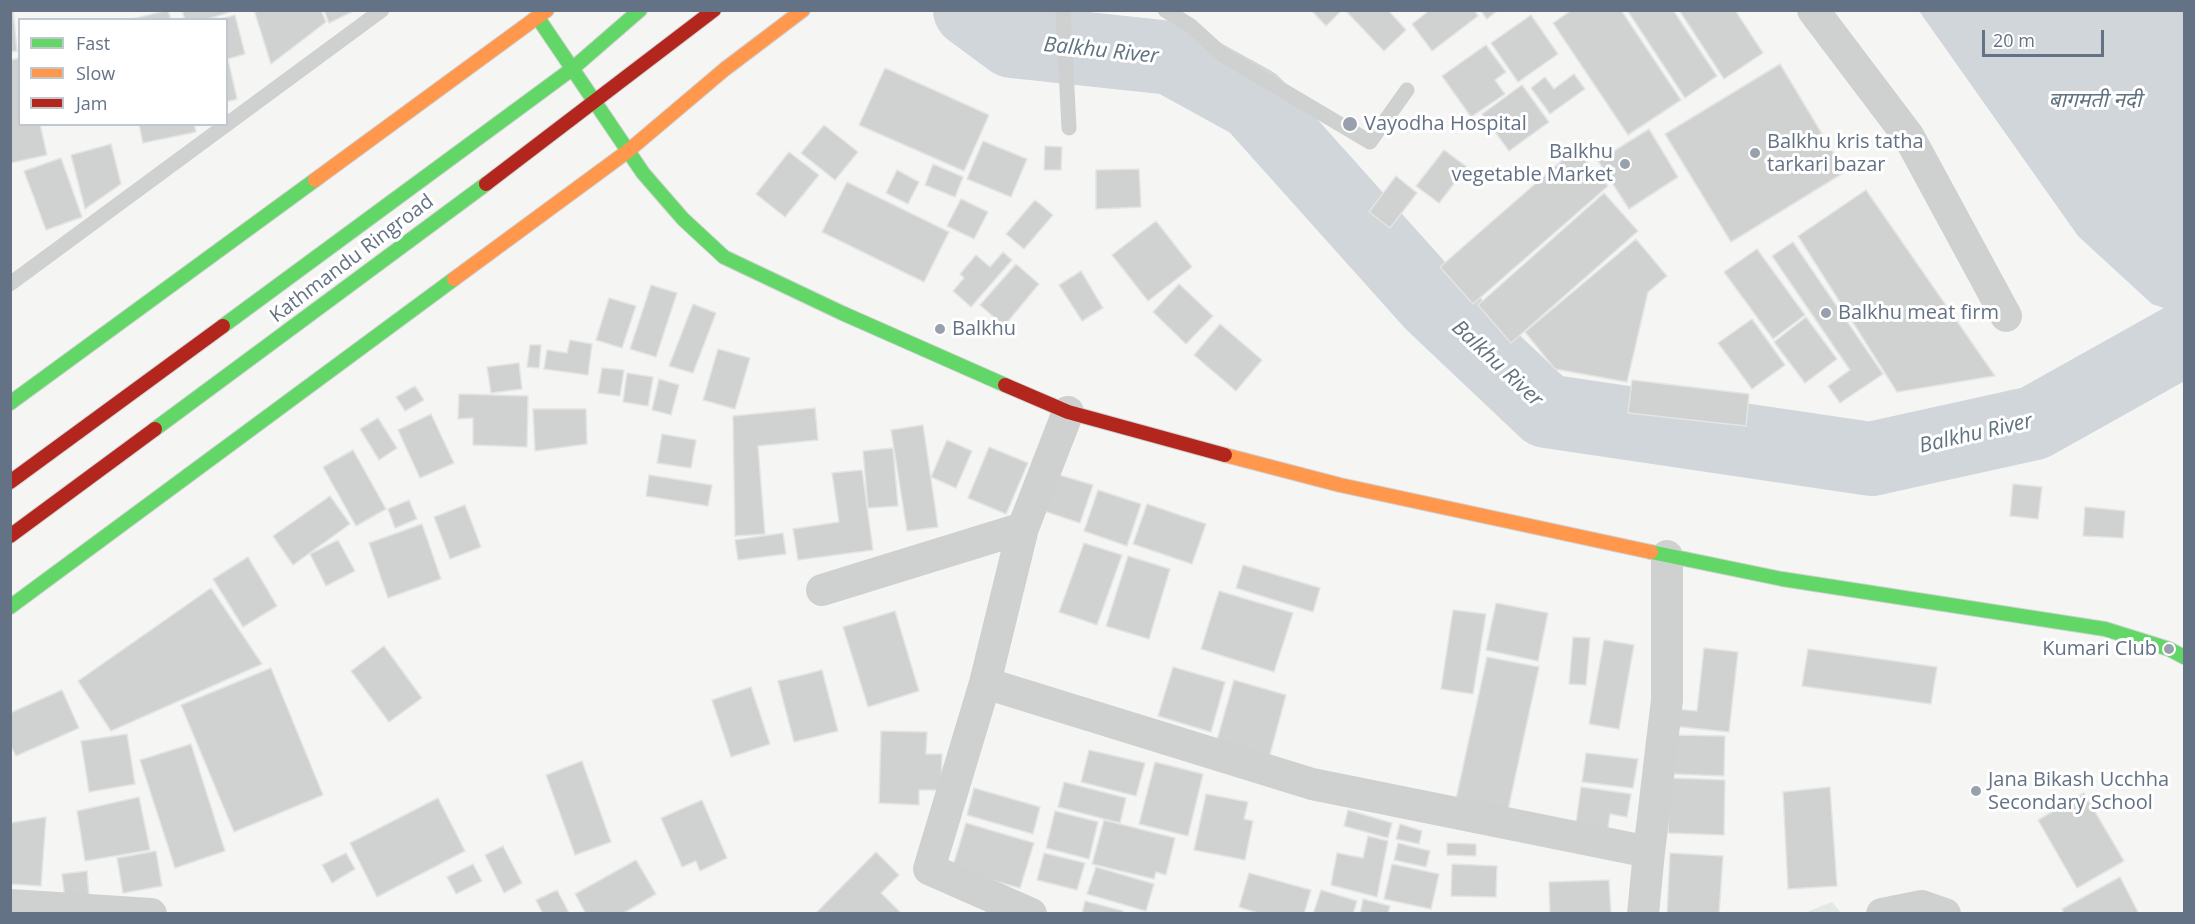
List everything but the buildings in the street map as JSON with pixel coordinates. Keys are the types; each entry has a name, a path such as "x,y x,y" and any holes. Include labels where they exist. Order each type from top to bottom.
{"main road":[{"name":"Kathmandu Ringroad","path":"10,482 572,69 640,10"},
{"name":"Kathmandu Ringroad","path":"10,536 594,104 714,10"},
{"path":"10,607 628,151 725,69 803,10"},
{"path":"10,403 543,14 572,69 594,104 643,173 682,219 724,256 842,313 1068,412 1130,431 1340,485 1782,579 2105,629 2169,649 2184,657"}],"street":[{"path":"1813,10 1909,137 2006,316"},
{"path":"1031,914 929,869 985,683 1023,528 1068,412"},
{"path":"822,590 1023,528"},
{"path":"1643,914 1667,700 1667,556"},
{"path":"985,683 1312,784 1649,852"},
{"path":"10,905 151,914"},
{"path":"1881,914 1922,906 1945,914"}],"lane":[{"path":"228,123 382,10"},
{"path":"1165,10 1191,26 1223,55 1370,142 1407,90"},
{"path":"1063,11 1069,128"},
{"path":"10,284 225,126"}],"shaded area":[{"path":"1832,902 1841,913 1809,913 1809,911"}],"water":[{"name":"बागमती नदी","path":"1919,11 2184,11 2184,315 2152,304 2078,236"}],"waterway":[{"name":"Balkhu River","path":"970,10 1012,41 1171,58 1253,103 1433,304 1546,411 1871,459 2034,423 2184,339"}],"traffic: fast":[{"path":"223,326 572,69 640,10"},
{"path":"538,18 643,173 683,219 724,257 842,313 1005,385"},
{"path":"10,403 315,180"},
{"path":"155,429 486,184"},
{"path":"10,607 454,279"},
{"path":"1651,552 1782,579 2105,629 2169,649 2184,657"}],"traffic: slow":[{"path":"315,180 547,10"},
{"path":"454,279 628,151 725,69 803,10"},
{"path":"1225,455 1340,485 1651,552"}],"traffic: jam":[{"path":"486,184 714,10"},
{"path":"10,482 223,326"},
{"path":"1005,385 1068,412 1225,455"},
{"path":"10,536 155,429"}],"place":[{"name":"Vayodha Hospital","path":"1350,124"},
{"name":"Balkhu kris tatha tarkari bazar","path":"1755,153"},
{"name":"Balkhu vegetable Market","path":"1625,164"},
{"name":"Balkhu meat firm","path":"1826,313"},
{"name":"Balkhu","path":"940,329"},
{"name":"Kumari Club","path":"2169,649"},
{"name":"Jana Bikash Ucchha Secondary School","path":"1976,791"}]}
